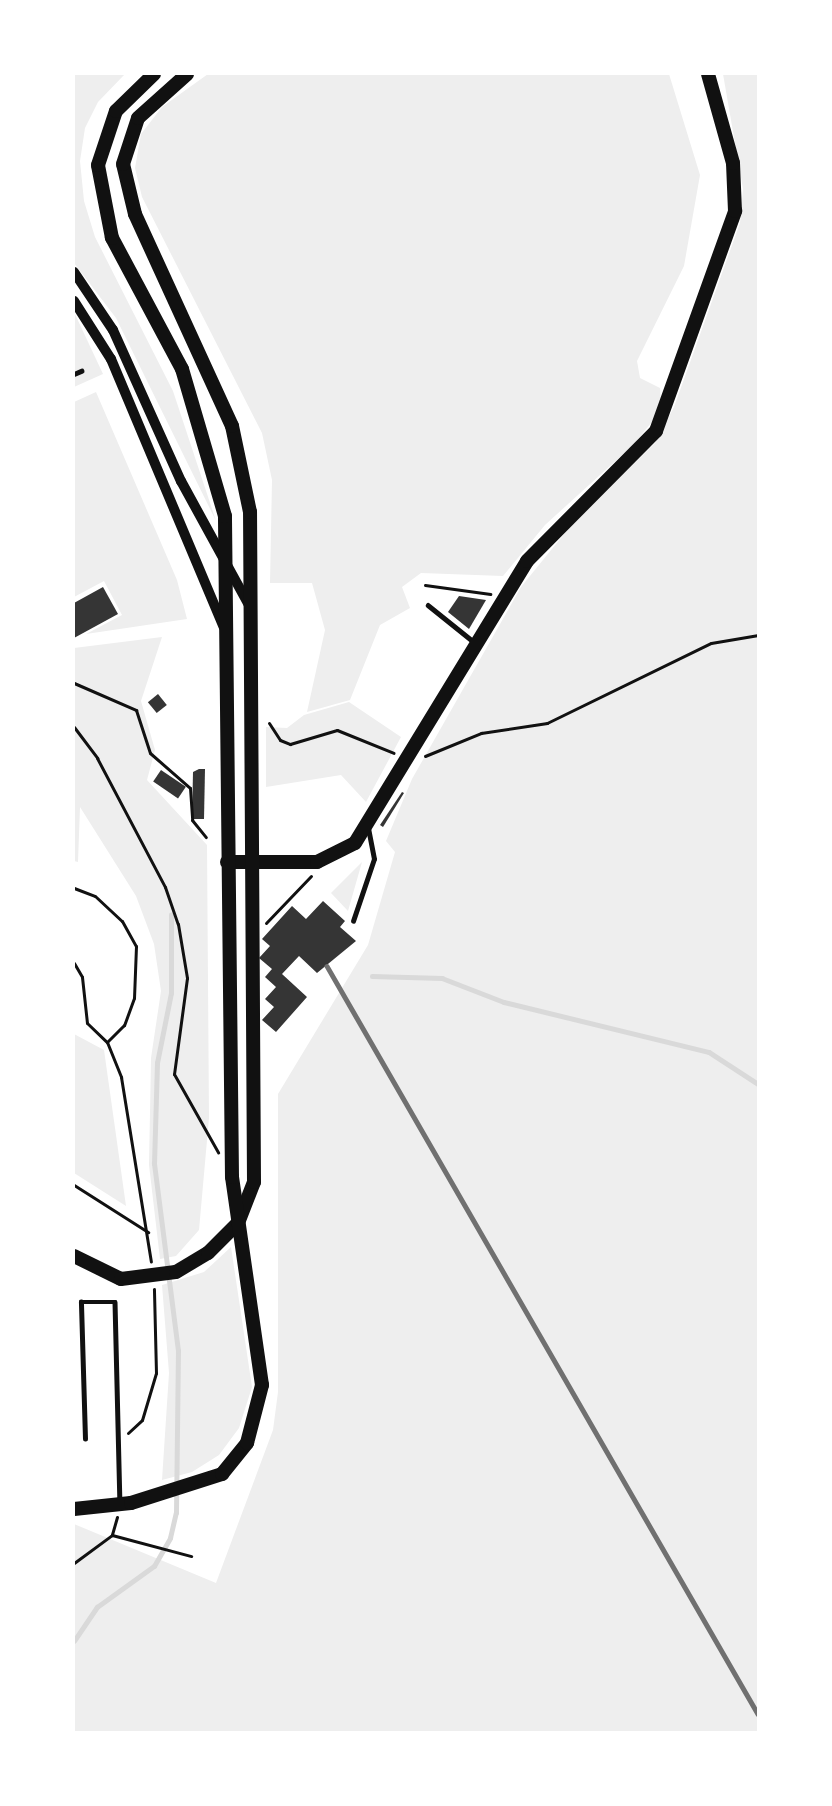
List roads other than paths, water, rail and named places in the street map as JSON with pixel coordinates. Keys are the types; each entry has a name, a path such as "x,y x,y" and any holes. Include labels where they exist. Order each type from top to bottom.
{"main road":[{"path":"74,1509 120,1505 165,1495 186,1490 222,1474 238,1459 260,1400 261,1358 232,1177 227,862 230,646 222,498 191,394 174,352 116,248 99,188 98,165 108,125 154,74"},
{"path":"75,1258 121,1279 176,1272 208,1253 238,1224 254,1182 249,862 253,615 250,512 231,426 135,214 123,164 138,118 186,74"},
{"path":"227,862 332,858 368,829 504,596 546,538 645,444 665,414 735,212 733,163 708,74"}],"street":[{"path":"74,272 113,330 181,481 227,562 253,615"},
{"path":"74,301 101,339 142,427 230,646"}],"lane":[{"path":"74,374 81,371"},
{"path":"428,605 476,644"},
{"path":"353,921 374,859 368,829"},
{"path":"85,1439 81,1302 115,1302 120,1505"}],"waterway":[{"path":"74,1641 97,1607 154,1566 170,1538 176,1513 178,1351 154,1164 157,1063 171,993 171,915"},
{"path":"372,976 442,978 504,1002 709,1052 758,1084"}],"railway":[{"path":"327,966 758,1714"}]}
